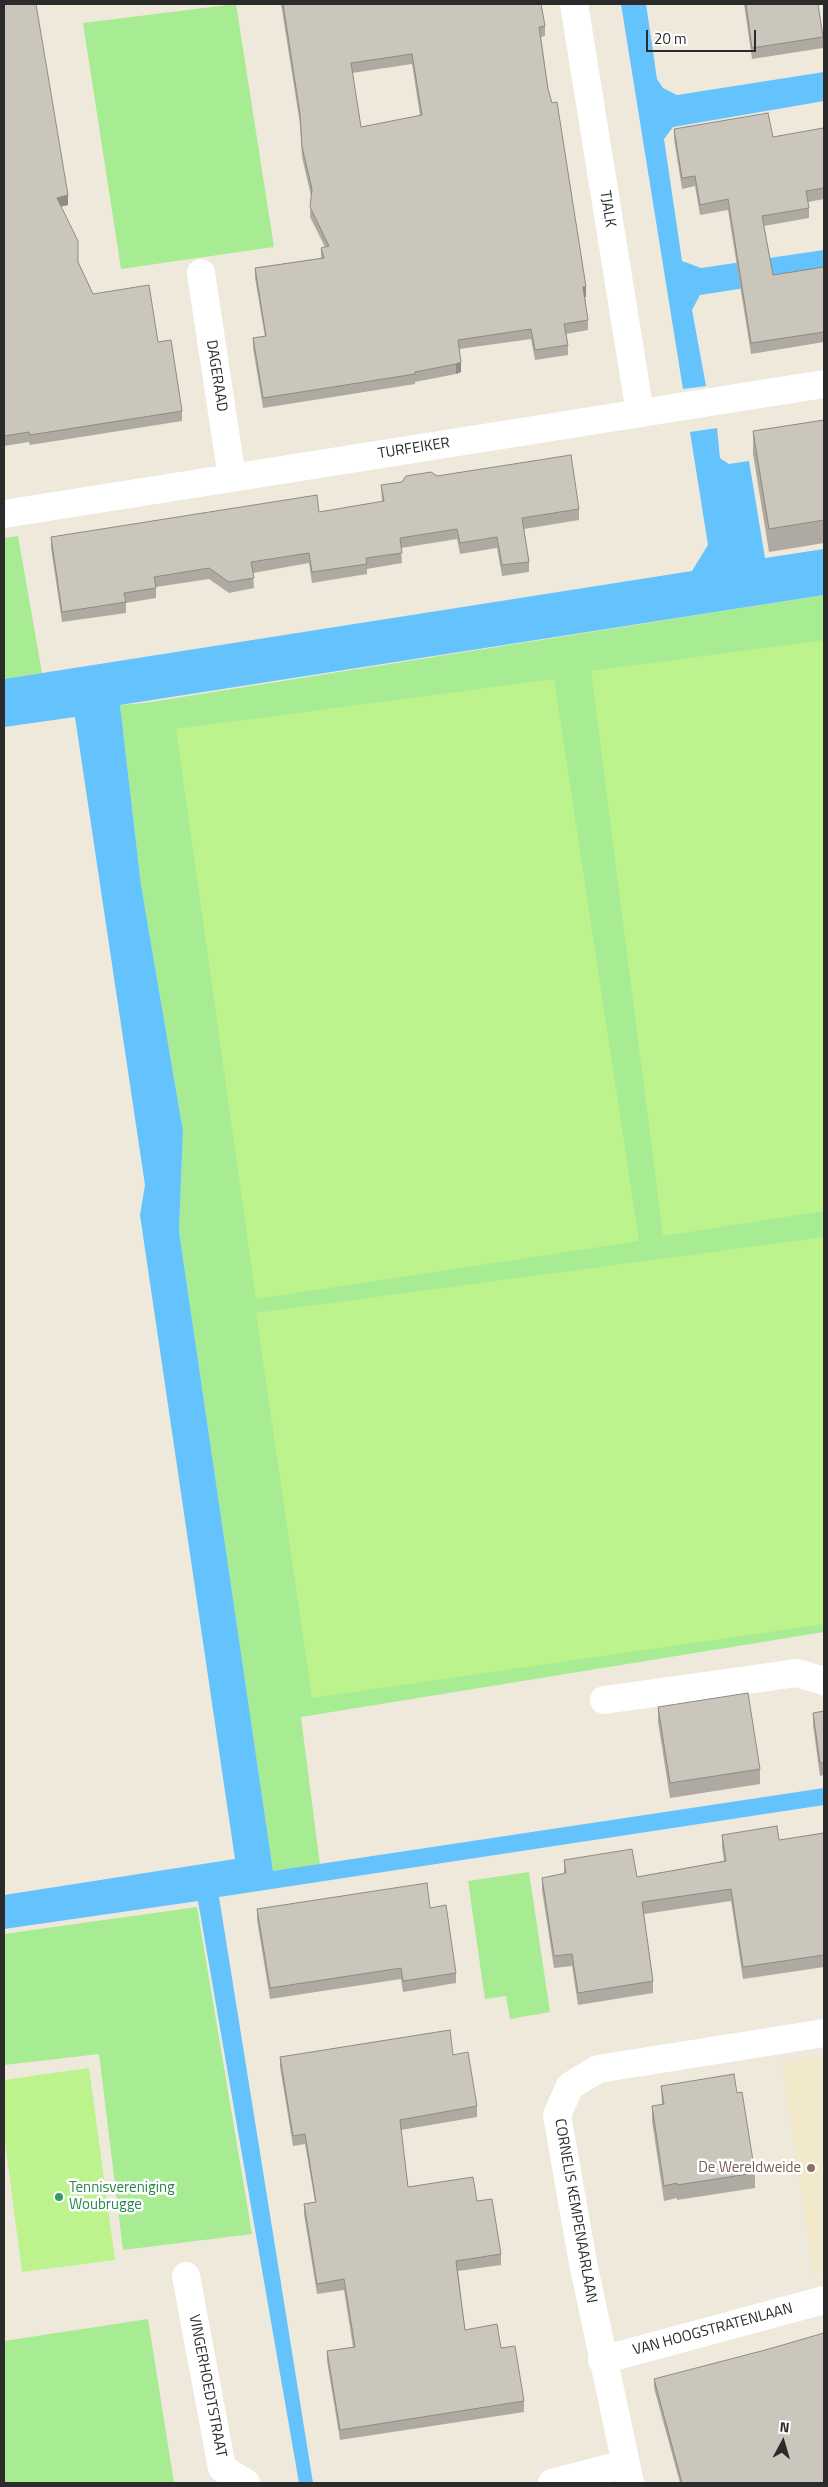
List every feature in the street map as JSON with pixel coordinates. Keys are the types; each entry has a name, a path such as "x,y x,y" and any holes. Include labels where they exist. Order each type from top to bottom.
{"street":[{"name":"TJALK","path":"574,4 640,413"},
{"name":"DAGERAAD","path":"201,273 232,478"},
{"name":"TURFEIKER","path":"4,514 824,384"},
{"path":"604,1700 797,1673 824,1680"},
{"name":"CORNELIS KEMPENAARLAAN","path":"627,2474 582,2263 558,2115 570,2086 598,2069 824,2033"},
{"name":"VINGERHOEDTSTRAAT","path":"186,2276 222,2468 246,2483"},
{"name":"VAN HOOGSTRATENLAAN","path":"602,2360 824,2300"},
{"path":"552,2483 627,2474"}],"shaded area":[{"name":"De Wereldweide","path":"824,2056 824,2272 814,2275 782,2063"}],"green space":[{"path":"236,4 274,247 121,269 83,23"},
{"path":"18,536 42,673 4,679 4,538"},
{"path":"824,595 824,1632 301,1717 320,1865 273,1871 179,1231 183,1131 141,885 120,705 144,703"},
{"path":"824,640 824,1211 663,1236 591,671"},
{"path":"554,679 639,1241 256,1299 176,729"},
{"path":"824,1237 824,1624 312,1698 256,1313"},
{"path":"529,1872 550,2012 510,2019 506,1996 485,1999 468,1881"},
{"path":"197,1907 252,2234 123,2250 99,2054 4,2065 4,1934"},
{"name":"Tennisvereniging Woubrugge","path":"89,2068 115,2260 22,2272 4,2134 4,2080"},
{"path":"148,2319 174,2483 4,2483 4,2341"}],"water":[{"path":"621,4 646,4 657,79 663,88 677,95 824,72 824,101 673,127 664,139 682,261 701,268 824,250 824,276 700,295 692,310 706,386 683,389"},
{"path":"717,428 720,458 729,464 749,461 765,558 824,549 824,595 120,705 141,885 183,1131 179,1231 273,1871 824,1788 824,1805 219,1897 313,2483 299,2483 198,1901 4,1929 4,1895 235,1859 140,1215 145,1185 75,717 4,727 4,679 692,571 708,545 690,432"}],"building":[{"path":"4,4 36,4 68,195 57,198 78,241 78,262 93,294 149,285 158,342 171,340 182,411 30,435 29,432 4,436"},
{"path":"283,4 541,4 545,26 539,27 548,89 552,103 557,102 586,287 583,287 588,320 564,324 568,345 535,350 531,329 458,340 461,362 456,364 415,372 415,374 263,398 253,338 266,336 255,268 324,258 321,248 329,246 310,207 312,189 302,147 300,114","holes":["412,54 422,115 361,127 351,63"]},
{"path":"746,4 818,4 823,37 752,48"},
{"path":"768,113 773,137 823,128 824,188 806,191 809,208 762,216 773,275 824,267 824,332 751,343 728,199 700,205 695,176 682,178 674,129"},
{"path":"824,420 824,520 769,529 753,431"},
{"path":"571,455 579,509 522,518 529,562 502,565 497,537 460,543 457,529 400,538 402,553 366,558 367,564 312,572 309,553 251,562 254,578 229,582 209,568 154,577 156,588 124,593 126,602 62,612 51,537 317,495 319,512 384,501 381,485 402,482 406,476 431,472 437,476"},
{"path":"748,1693 760,1769 670,1783 658,1707"},
{"path":"824,1711 824,1763 820,1763 813,1713"},
{"path":"777,1826 779,1840 824,1833 824,1955 743,1967 731,1889 642,1902 653,1981 578,1993 572,1954 554,1956 542,1878 566,1873 564,1860 632,1849 637,1877 726,1861 722,1835"},
{"path":"427,1883 430,1908 446,1905 456,1973 403,1981 401,1968 270,1988 257,1909"},
{"path":"450,2030 453,2055 468,2052 477,2106 400,2120 408,2187 473,2177 477,2201 492,2199 501,2254 456,2261 465,2330 497,2324 501,2348 515,2346 524,2401 340,2430 327,2351 355,2347 344,2279 317,2284 304,2204 316,2202 305,2134 293,2136 280,2057"},
{"path":"734,2074 737,2093 742,2092 755,2173 664,2186 652,2106 664,2104 661,2086"},
{"path":"824,2333 824,2483 682,2483 654,2379"}],"place":[{"name":"De Wereldweide","path":"811,2168"},
{"name":"Tennisvereniging Woubrugge","path":"59,2197"}]}
